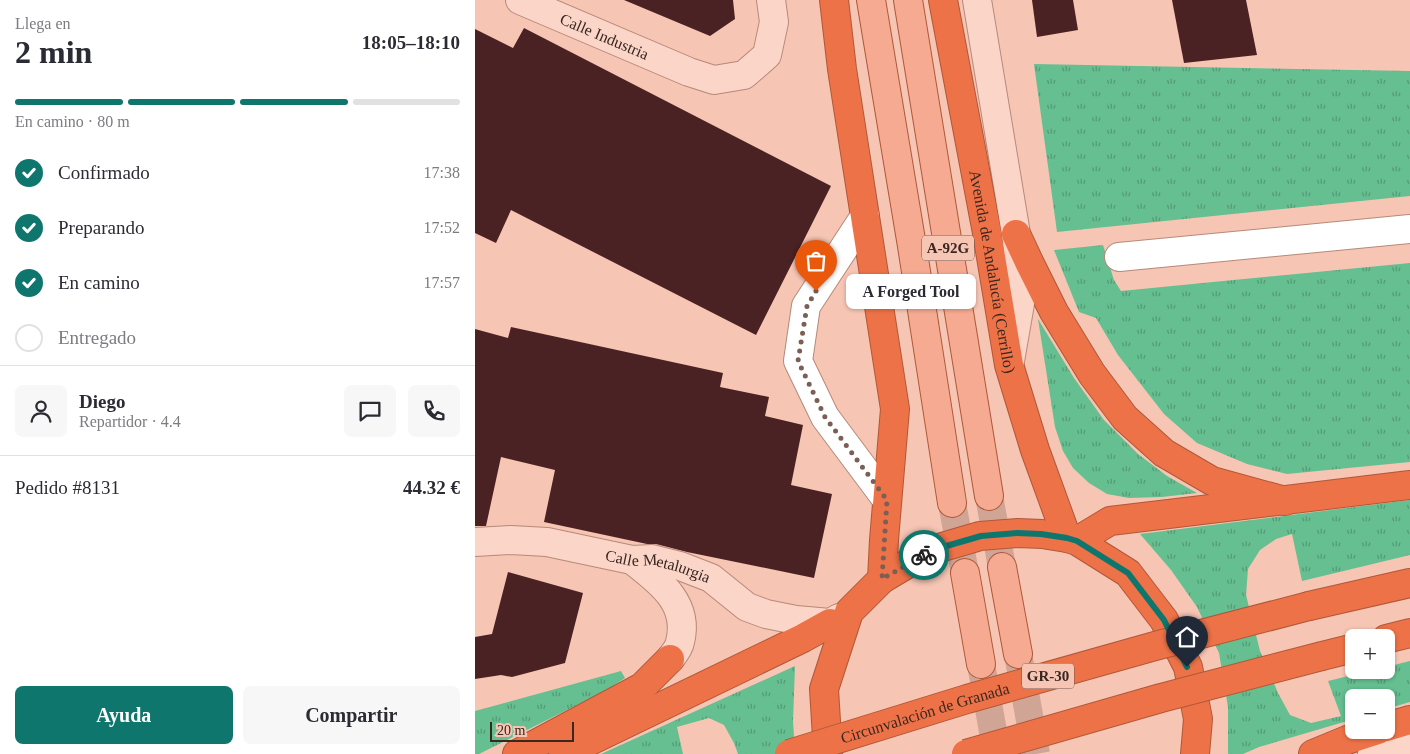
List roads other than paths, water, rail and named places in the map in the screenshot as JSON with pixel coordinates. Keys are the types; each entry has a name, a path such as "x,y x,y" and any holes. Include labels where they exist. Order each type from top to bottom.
{"highway":[{"path":"834,0 842,69 895,409 882,579"},
{"name":"Avenida de Andalucía (Cerrillo)","path":"943,0 987,233 1009,365 1035,450 1072,539"},
{"path":"1017,234 1054,312 1092,374 1125,418 1164,453 1212,481 1285,501"},
{"path":"1072,539 1110,521 1410,485"},
{"path":"563,754 803,638 840,618 882,579 929,551 981,536 1017,533 1041,534 1072,539 1128,573 1164,620 1187,667 1198,719 1195,754"},
{"name":"Circunvalación de Granada","path":"789,754 977,696 1155,646 1410,582"},
{"path":"828,754 824,690 840,618"},
{"path":"1395,637 1410,633"},
{"path":"967,754 1161,698 1345,650"},
{"path":"517,754 642,687 671,659"},
{"path":"1395,724 1410,720"},
{"path":"1313,754 1350,739"}],"main road":[{"name":"A-92G","path":"871,0 952,503"},
{"name":"A-92G","path":"908,0 989,496"},
{"path":"1002,568 1018,654"},
{"path":"965,573 981,664"}],"street":[{"name":"Calle Industria","path":"520,0 689,72 714,80 744,75 767,55 774,22 771,0"},
{"name":"Avenida de Andalucía (Cerrillo)","path":"977,0 1017,234 1022,292 1009,365"},
{"path":"865,216 807,306 798,361 825,417 887,500"},
{"path":"1119,257 1410,230"},
{"name":"Calle Metalurgia","path":"475,542 511,540 547,542 632,560 652,559 680,566 711,578 747,607 766,614 796,620 840,618"},
{"path":"632,560 657,580 676,601 682,622 680,643 671,659"},
{"path":"1372,754 1410,741"}],"tunnel":[{"path":"989,496 1002,567"},
{"path":"952,503 965,573"},
{"path":"1018,654 1036,754"},
{"path":"981,664 997,754"}],"place":[{"name":"A Forged Tool","path":"816,291"}]}
